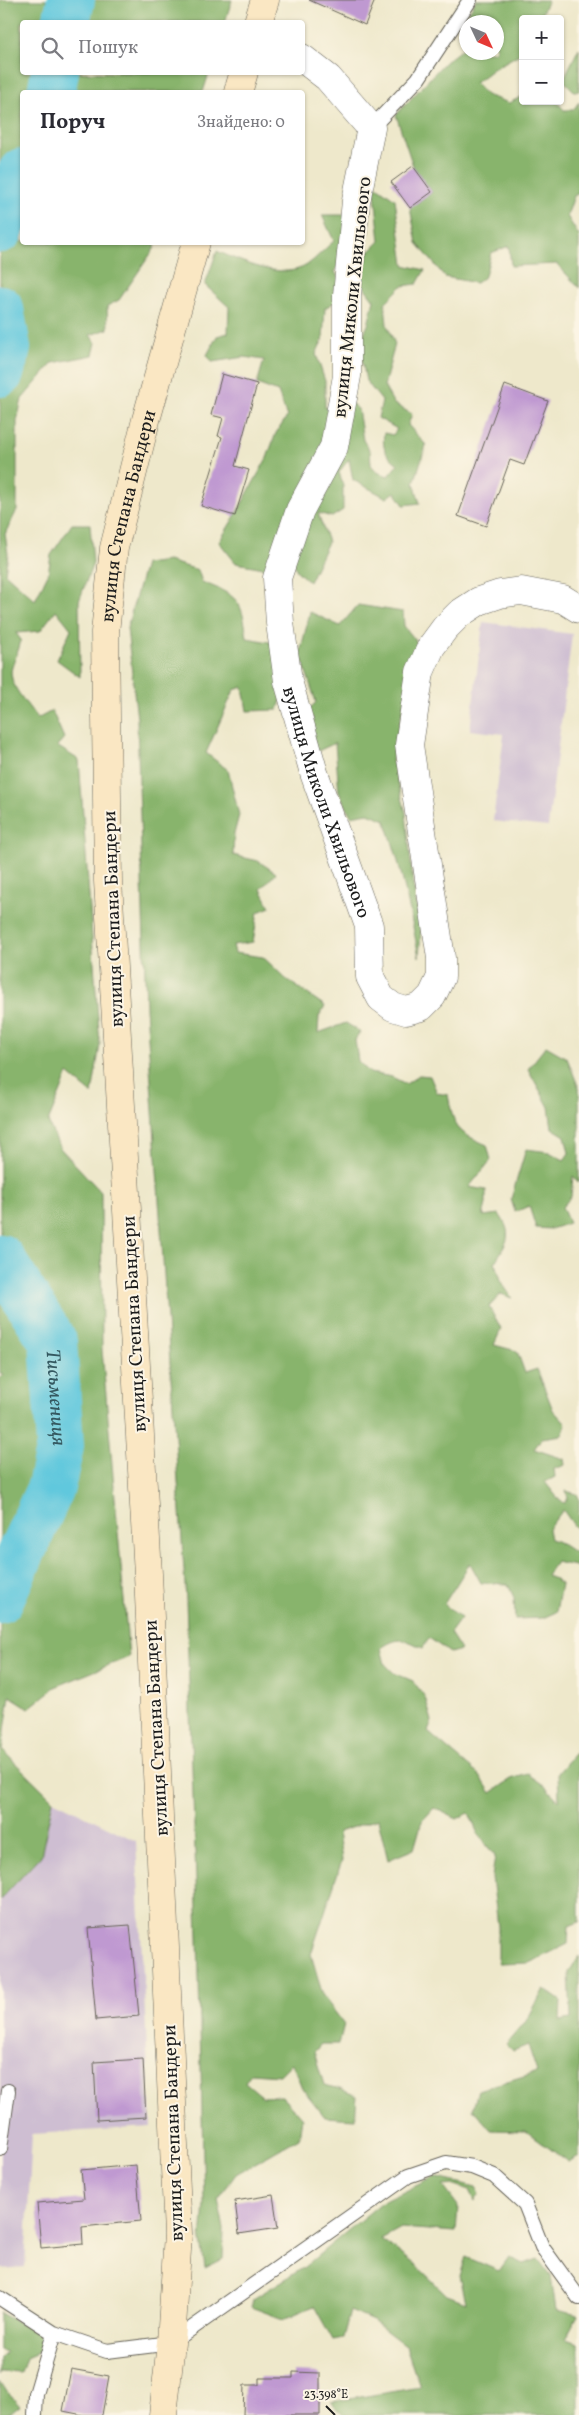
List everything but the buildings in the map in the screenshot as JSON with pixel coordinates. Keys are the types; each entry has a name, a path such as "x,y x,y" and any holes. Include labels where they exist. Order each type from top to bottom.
{"main road":[{"path":"259,20 265,0"},
{"path":"239,90 243,75"},
{"name":"вулиця Степана Бандери","path":"162,2415 171,2343 178,2224 147,1564 108,881 105,632 114,548 146,420 195,245"}],"street":[{"path":"305,60 328,78 371,128"},
{"name":"вулиця Миколи Хвильового","path":"371,128 356,201 347,294 347,376 334,447 300,510 277,578 288,681 314,773 369,926 370,977 380,998 393,1007 406,1011 421,1007 432,996 440,977 441,958 409,745 420,672 431,647 459,614 479,601 500,594 521,591 546,594 563,599 579,609"}],"lane":[{"path":"371,128 418,79 470,0"},
{"path":"0,2149 8,2091"},
{"path":"0,2296 54,2333 107,2351 171,2343 408,2176 446,2163 472,2167 494,2176 525,2204 542,2248 579,2298"},
{"path":"35,2415 36,2394 54,2333"}],"shaded area":[{"path":"483,622 572,634 548,827 493,821 504,734 470,730"},
{"path":"53,1800 136,1841 151,2127 32,2134 25,2267 0,2269 0,1900 41,1856"}],"green space":[{"path":"0,0 232,0 226,20 20,20 20,75 208,75 204,90 20,90 20,245 155,245 119,300 107,306 108,329 90,335 96,343 93,355 53,363 22,399 17,421 17,510 5,534 8,554 5,573 35,600 48,574 51,555 72,524 90,524 93,563 79,601 80,677 57,660 71,629 56,610 40,631 16,633 21,640 11,674 19,694 37,719 52,711 64,738 57,746 79,760 100,1045 92,1094 68,1074 48,1122 60,1148 101,1192 102,1350 129,1657 55,1687 29,1708 10,1696 2,1750 53,1800 41,1856 0,1900 0,1378 3,1374 0,1373"},
{"path":"476,0 548,0 541,15 519,15 519,54 493,69 475,83 486,95 509,103 519,98 519,105 560,105 564,110 573,110 579,102 579,193 574,196 567,216 579,236 579,288 557,264 511,266 509,246 491,253 485,276 476,283 445,277 417,243 410,208 432,192 413,166 396,115 445,62 459,51 459,60 504,60 504,15 468,14"},
{"path":"579,48 579,91 575,92 564,81"},
{"path":"374,184 395,199 404,265 425,270 417,284 402,286 385,303 387,325 395,344 384,386 394,404 412,414 408,425 426,445 414,483 420,503 404,505 395,492 387,498 353,480 349,459 339,472 343,486 343,510 332,517 318,513 328,542 309,582 297,571 290,556 270,579 264,568 236,563 219,542 267,458 276,433 287,417 278,392 257,384 264,360 244,357 212,362 207,355 217,336 228,333 229,307 205,285 217,251 249,264 274,270 286,271 307,265 334,241 322,215 347,215 346,249 335,272 343,284 339,299 325,308 323,339 316,354 325,381 325,408 351,403 358,409 363,440 370,451 371,465 377,472 388,476 398,464 385,451 384,433 393,435 397,429 378,418 382,401 366,381 359,344 368,325 374,300 361,283 368,253 380,241"},
{"path":"168,561 198,570 202,582 231,596 240,607 247,638 275,643 282,697 278,710 247,711 243,687 234,690 206,753 228,770 239,815 234,834 233,855 258,861 276,873 261,889 270,907 258,912 253,942 233,945 235,953 263,957 286,979 325,1006 319,1016 318,1033 346,1023 360,1032 355,1040 358,1061 370,1073 392,1077 406,1084 419,1075 430,1076 437,1093 448,1095 458,1128 468,1136 487,1145 491,1160 469,1187 486,1190 486,1204 483,1216 499,1214 504,1221 507,1238 495,1262 502,1283 512,1298 501,1294 489,1307 501,1329 494,1345 517,1351 525,1373 537,1369 553,1410 566,1424 562,1435 542,1438 534,1449 564,1459 565,1465 554,1469 555,1477 545,1482 560,1501 565,1503 568,1498 566,1491 577,1494 579,1499 579,1527 575,1527 563,1510 548,1529 550,1539 579,1554 579,1567 556,1562 547,1575 561,1584 556,1612 543,1618 515,1619 514,1598 508,1584 481,1583 470,1563 444,1604 461,1618 450,1633 461,1650 450,1653 429,1638 423,1648 407,1641 397,1640 381,1648 385,1664 394,1673 413,1681 425,1697 432,1721 428,1732 480,1776 491,1793 511,1779 528,1774 545,1786 559,1801 558,1773 574,1754 579,1753 579,1922 569,1926 568,1944 529,1963 498,1964 498,1926 492,1877 495,1856 478,1834 469,1813 457,1819 434,1808 422,1821 414,1849 388,1860 378,1819 338,1832 342,1860 311,1954 323,1996 344,2024 339,2044 321,2044 314,2052 324,2085 357,2096 355,2119 325,2117 302,2088 292,2063 280,2075 251,2073 245,2082 263,2097 282,2096 302,2118 299,2138 236,2174 218,2199 224,2229 223,2259 205,2268 201,2241 204,2203 198,1936 186,1600 146,1008 137,719 127,628 145,564"},
{"path":"358,605 403,612 404,626 417,642 392,760 406,813 413,884 421,931 419,957 409,905 385,820 368,813 351,816 339,792 335,743 316,752 308,711 316,702 300,653 310,612 340,626"},
{"path":"546,1046 567,1058 579,1088 579,1183 573,1176 571,1197 562,1207 569,1223 551,1229 536,1228 529,1206 515,1212 511,1199 526,1149 549,1152 564,1160 569,1153 565,1136 552,1128 549,1107 528,1069"},
{"path":"579,1956 579,2156 568,2162 526,2131 491,2130 473,2109 478,2090 537,2072 528,2045 513,2051 506,2044 527,2020 544,1989 561,2001 560,2021 571,2019 569,1972"},
{"path":"434,2177 476,2187 480,2194 475,2201 470,2190 455,2185 443,2186 458,2206 456,2232 401,2228 381,2239 416,2265 447,2295 466,2302 460,2276 466,2257 499,2271 509,2257 524,2264 538,2259 551,2276 556,2310 578,2315 565,2339 579,2343 579,2415 344,2415 331,2402 420,2387 406,2346 373,2321 350,2311 343,2338 333,2340 314,2306 283,2319 251,2307 253,2299 303,2268 381,2203"},
{"path":"0,2313 43,2335 42,2351 26,2358 21,2373 1,2372 0,2375 0,2358 6,2352 0,2350"},
{"path":"0,2381 20,2406 11,2413 0,2414"}],"waterway":[{"name":"Тисьмениця","path":"66,20 71,0"},
{"name":"Тисьмениця","path":"51,90 54,75"},
{"name":"Тисьмениця","path":"0,229 20,177"},
{"name":"Тисьмениця","path":"0,309 7,348 0,373"},
{"name":"Тисьмениця","path":"0,1258 53,1341 60,1446 51,1487 0,1599"}]}
